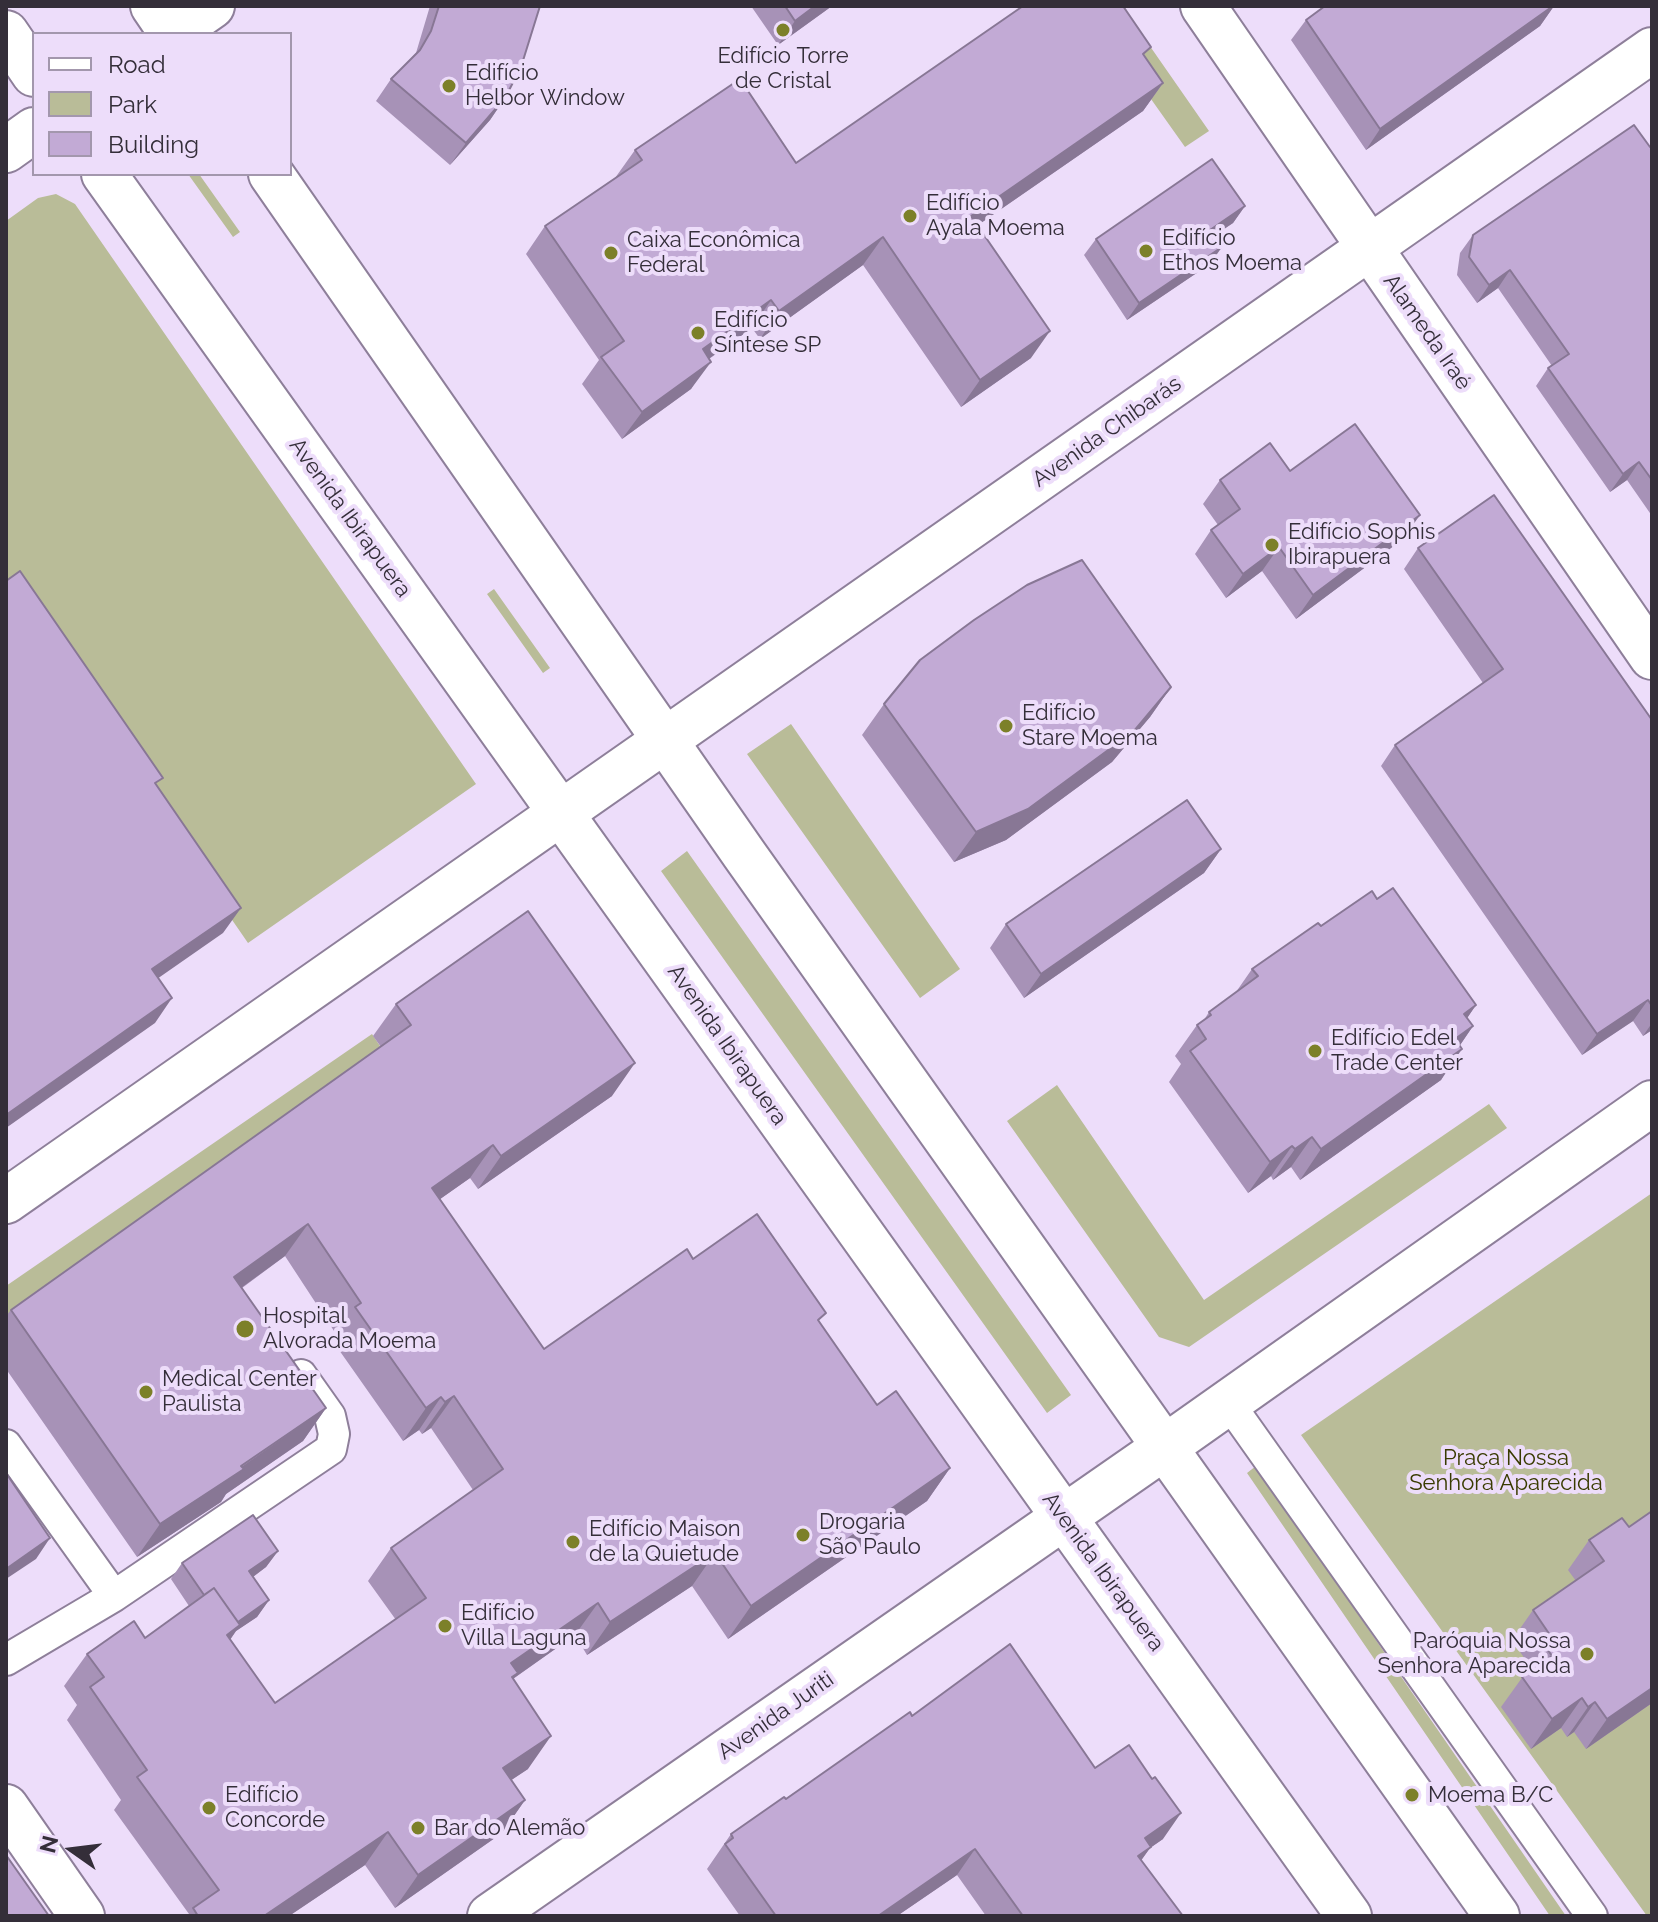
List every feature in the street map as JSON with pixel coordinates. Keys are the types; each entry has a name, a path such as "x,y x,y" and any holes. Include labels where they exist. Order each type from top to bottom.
{"street":[{"path":"153,6 171,32"},
{"path":"175,32 212,6"},
{"name":"Alameda Iraé","path":"1203,6 1652,657"},
{"path":"6,33 32,71"},
{"name":"Avenida Chibarás","path":"6,1201 1652,50"},
{"path":"6,150 32,131"},
{"name":"Avenida Ibirapuera","path":"105,176 1349,1916"},
{"path":"272,176 668,740 744,854 1497,1916"},
{"path":"1165,1447 1652,1103"},
{"name":"Avenida Juriti","path":"490,1916 1165,1447"},
{"path":"6,1807 82,1916"}],"lane":[{"path":"6,1660 114,1596 331,1449 334,1434 330,1416 287,1353"},
{"path":"1228,1402 1592,1916"},
{"path":"6,1445 114,1596"}],"green space":[{"path":"1085,6 1122,6 1209,131 1185,147"},
{"path":"189,176 200,176 240,232 233,237"},
{"path":"56,194 75,204 476,784 248,943 6,592 6,221 38,198"},
{"path":"494,589 550,668 543,673 487,594"},
{"path":"791,724 960,969 920,998 747,754"},
{"path":"687,851 1071,1395 1047,1413 661,871"},
{"path":"372,1034 388,1058 6,1329 6,1286"},
{"path":"1057,1085 1204,1300 1489,1104 1507,1128 1189,1347 1159,1337 1007,1121"},
{"name":"Praça Nossa Senhora Aparecida","path":"1652,1193 1652,1916 1647,1916 1301,1435"},
{"path":"1256,1466 1566,1916 1550,1916 1247,1473"}],"building":[{"name":"Edifício Helbor Window","path":"439,6 540,6 521,67 505,98 466,143 391,79 420,50 431,31"},
{"path":"785,6 815,6 795,21"},
{"path":"1023,6 1123,6 1151,47 1143,54 1163,83 971,216 1050,331 980,380 883,237 779,311 771,300 703,349 711,362 642,412 601,357 624,341 545,226 642,160 635,150 740,79 796,163"},
{"path":"1325,6 1553,6 1380,129 1306,20"},
{"path":"1634,125 1652,146 1652,480 1639,462 1623,474 1548,368 1569,354 1510,270 1489,285 1469,257 1473,235"},
{"name":"Edifício Ethos Moema","path":"1212,159 1245,206 1210,230 1222,247 1139,303 1096,239"},
{"name":"Edifício Sophis Ibirapuera","path":"1355,424 1420,515 1313,595 1279,547 1243,574 1211,530 1240,509 1220,480 1270,443 1290,471"},
{"path":"1494,495 1652,720 1652,1006 1648,1000 1597,1034 1395,745 1503,669 1418,548"},
{"name":"Edifício Stare Moema","path":"1082,560 1171,687 1134,731 1028,809 976,832 884,704 920,660 974,620 1027,585"},
{"path":"20,571 163,778 155,783 241,908 152,969 172,998 6,1115 6,581"},
{"path":"1187,800 1221,849 1041,974 1006,924"},
{"name":"Edifício Edel Trade Center","path":"1393,888 1476,1005 1464,1014 1473,1026 1455,1039 1462,1049 1321,1149 1312,1137 1295,1149 1292,1146 1270,1162 1190,1051 1206,1039 1197,1025 1211,1015 1209,1012 1258,976 1252,969 1318,923 1321,926 1372,891 1377,899"},
{"path":"528,911 635,1063 501,1156 493,1145 432,1188 544,1349 687,1249 693,1259 757,1214 826,1313 818,1320 877,1405 896,1391 950,1468 751,1606 715,1553 610,1622 598,1603 511,1663 518,1673 512,1677 551,1736 503,1768 525,1800 418,1875 388,1832 264,1916 198,1916 193,1908 219,1890 137,1777 147,1770 90,1687 104,1677 87,1654 134,1621 145,1638 214,1588 240,1625 227,1635 275,1703 426,1598 391,1548 503,1469 454,1396 445,1402 441,1397 426,1408 355,1307 361,1303 308,1224 234,1277 326,1408 241,1466 244,1469 160,1524 11,1310 411,1025 396,1004"},
{"path":"6,1473 50,1538 6,1569"},
{"name":"Paróquia Nossa Senhora Aparecida","path":"1652,1511 1652,1688 1607,1719 1595,1702 1588,1707 1582,1698 1552,1719 1522,1677 1552,1656 1544,1644 1552,1638 1533,1610 1604,1561 1589,1540 1622,1518 1629,1527"},
{"path":"253,1515 278,1551 249,1571 269,1600 238,1622 214,1588 204,1595 182,1563"},
{"path":"1010,1644 1095,1768 1129,1745 1181,1813 1145,1838 1151,1847 1138,1856 1183,1916 1023,1916 975,1849 878,1916 776,1916 725,1844 733,1838 731,1834 910,1712 912,1716"},
{"path":"6,1855 49,1916 6,1916"}],"place":[{"name":"Edifício Torre de Cristal","path":"783,30"},
{"name":"Edifício Helbor Window","path":"449,86"},
{"name":"Edifício Ayala Moema","path":"910,216"},
{"name":"Edifício Ethos Moema","path":"1146,251"},
{"name":"Caixa Econômica Federal","path":"611,253"},
{"name":"Edifício Síntese SP","path":"698,333"},
{"name":"Edifício Sophis Ibirapuera","path":"1272,545"},
{"name":"Edifício Stare Moema","path":"1006,726"},
{"name":"Edifício Edel Trade Center","path":"1315,1051"},
{"name":"Hospital Alvorada Moema","path":"245,1329"},
{"name":"Medical Center Paulista","path":"146,1392"},
{"name":"Drogaria São Paulo","path":"803,1535"},
{"name":"Edifício Maison de la Quietude","path":"573,1542"},
{"name":"Edifício Villa Laguna","path":"445,1626"},
{"name":"Paróquia Nossa Senhora Aparecida","path":"1587,1654"},
{"name":"Moema B/C","path":"1412,1795"},
{"name":"Edifício Concorde","path":"209,1808"},
{"name":"Bar do Alemão","path":"418,1828"}]}
